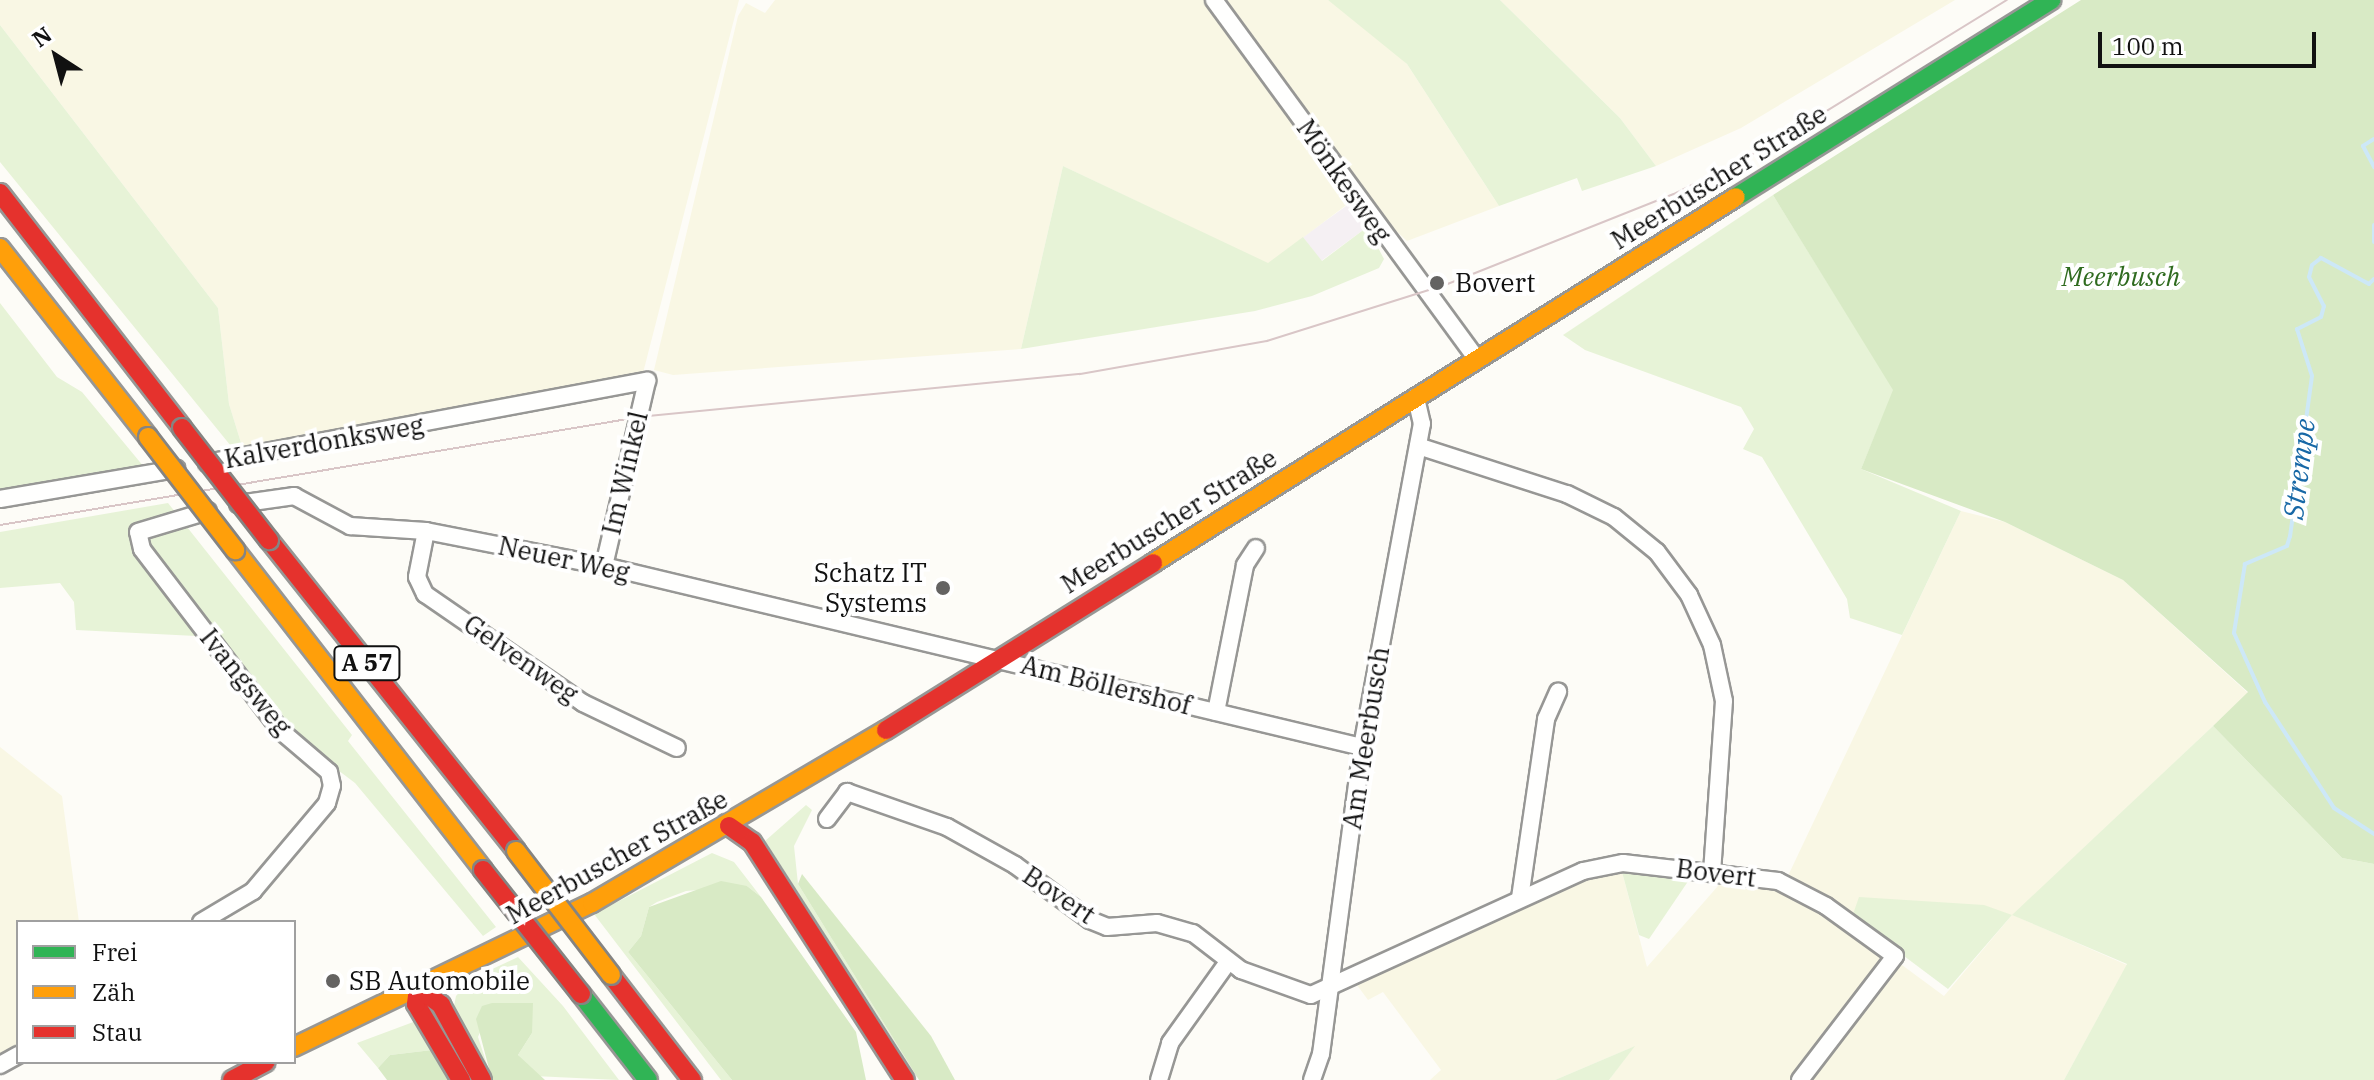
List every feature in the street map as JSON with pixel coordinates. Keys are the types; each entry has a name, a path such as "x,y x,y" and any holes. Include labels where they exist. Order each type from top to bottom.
{"main road":[{"name":"Meerbuscher Straße","path":"296,1046 592,903 729,826 2051,0"},
{"name":"A 57","path":"0,193 692,1080"},
{"name":"A 57","path":"0,248 645,1078"},
{"path":"729,826 735,852 875,1041 890,1080"},
{"path":"729,826 752,842 878,1030 905,1080"},
{"path":"461,1080 416,1004 418,988 441,1005 482,1080"},
{"path":"679,1063 709,1080"},
{"path":"232,1080 262,1064"}],"street":[{"name":"Mönkesweg","path":"1214,0 1477,359"},
{"name":"Kalverdonksweg","path":"0,499 647,381"},
{"name":"Im Winkel","path":"604,566 647,381"},
{"name":"Am Meerbusch","path":"1312,1080 1330,988 1362,747 1418,446 1422,415 1416,397"},
{"path":"1418,446 1567,494 1614,517 1657,552 1689,595 1712,645 1724,701 1712,871"},
{"name":"Neuer Weg","path":"138,532 171,519 294,496 341,523 426,531 604,566 996,659"},
{"name":"Gelvenweg","path":"426,531 417,577 425,594 583,703 677,748"},
{"name":"Ivangsweg","path":"138,532 142,549 184,605 281,731 329,772 332,786 327,803 253,891 204,920"},
{"name":"Am Böllershof","path":"1216,712 1245,565 1256,548"},
{"name":"Am Böllershof","path":"996,659 1362,747"},
{"path":"1520,898 1546,719 1558,692"},
{"name":"Bovert","path":"827,819 847,792 947,827 1015,865 1090,920 1107,927 1172,926 1193,933 1228,962 1311,995 1583,871 1623,863 1778,881 1826,906 1895,956 1800,1080"},
{"path":"1159,1080 1170,1043 1228,962"}],"shaded area":[{"path":"0,0 739,0 643,373 570,394 242,446 229,404 218,308 0,25"},
{"path":"775,0 1207,0 1353,200 1268,264 1063,166 1021,349 673,375 654,370 738,16 746,3 765,13"},
{"path":"1221,0 1328,0 1365,24 1407,64 1499,206 1407,241 1380,216"},
{"path":"1500,0 1955,0 1741,128 1656,166 1620,118"},
{"path":"1349,204 1366,228 1321,261 1303,237"},
{"path":"1961,511 2005,522 2123,580 2248,693 2013,915 2127,965 2064,1080 1804,1080 1892,967 1902,965 1944,996 2012,915 1852,916 1786,880"},
{"path":"0,747 62,796 79,920 16,920 16,1048 0,1059"},
{"path":"1622,872 1647,967 1725,878 1757,880 1825,910 1884,957 1797,1080 1609,1080 1633,1047 1555,1080 1430,1080 1441,1070 1383,992 1368,1000 1357,985 1417,949 1582,877"}],"green space":[{"path":"1328,0 1500,0 1620,118 1656,166 1582,191 1577,178 1499,206 1407,64"},
{"name":"Meerbusch","path":"2081,0 2374,0 2374,864 2342,858 2213,726 2248,692 2123,580 2005,522 1861,469 1893,390 1773,195"},
{"path":"0,25 218,308 229,404 242,446 235,451 0,162"},
{"path":"1063,166 1268,263 1303,237 1322,261 1366,228 1349,204 1353,200 1384,259 1379,268 1312,296 1255,311 1021,349"},
{"path":"1773,195 1894,390 1861,469 1961,511 1902,635 1850,618 1847,599 1762,457 1743,449 1754,429 1741,407 1585,350 1563,335"},
{"path":"0,303 57,377 82,392 144,467 0,492"},
{"path":"168,503 352,735 348,741 496,927 483,936 355,783 285,730 216,637 76,630 74,602 60,583 0,588 0,532"},
{"path":"2213,726 2342,858 2374,864 2374,1080 2064,1080 2127,964 2012,915"},
{"path":"806,805 812,810 794,846 798,884 919,1080 765,841"},
{"path":"712,853 734,862 761,897 747,886 686,891 657,902 649,907 641,936 628,952 732,1080 721,1080 594,914"},
{"path":"1622,872 1693,874 1649,939 1639,935"},
{"path":"802,874 931,1036 955,1080 919,1080 798,884"},
{"path":"721,881 747,886 761,897 856,1032 866,1080 732,1080 628,952 641,936 649,907"},
{"path":"1859,897 1984,905 2012,915 1948,989 1852,917"},
{"path":"518,957 563,1006 619,1080 534,1076 518,1055 532,1033 519,1004 492,1003 478,1037 492,1080 454,1006 456,996 471,979"},
{"path":"492,1003 533,1003 532,1033 518,1055 545,1080 492,1080 476,1019 482,1006"},
{"path":"416,1021 432,1050 390,1055 378,1068 357,1043"},
{"path":"1635,1046 1609,1080 1555,1080"},
{"path":"432,1050 451,1080 387,1080 378,1068 390,1055"}],"waterway":[{"name":"Strempe","path":"2374,139 2363,146 2374,167"},
{"name":"Strempe","path":"2374,225 2374,242"},
{"name":"Strempe","path":"2374,279 2369,284 2321,258 2312,265 2309,277 2324,306 2321,317 2297,329 2312,376 2290,536 2287,546 2245,564 2234,633 2265,702 2334,808 2374,834"}],"tram line":[{"path":"0,525 639,417 1080,374 1267,341 1445,285 1674,194 1776,142 2007,0"}],"traffic: fast":[{"path":"1736,197 2051,0"},
{"path":"581,994 648,1080"}],"traffic: slow":[{"path":"1153,563 1736,197"},
{"path":"0,248 148,437"},
{"path":"148,437 235,550"},
{"path":"235,550 483,870"},
{"path":"296,1046 592,903 886,730"},
{"path":"516,851 611,975"}],"traffic: jam":[{"path":"0,193 182,428"},
{"path":"182,428 269,540"},
{"path":"269,540 516,851"},
{"path":"886,730 1153,563"},
{"path":"729,826 752,842 905,1080"},
{"path":"483,870 581,994"},
{"path":"611,975 692,1080"},
{"path":"461,1080 416,1004 418,988 441,1005 482,1080"},
{"path":"232,1080 262,1064"}],"place":[{"name":"Bovert","path":"1437,283"},
{"name":"Schatz IT Systems","path":"943,588"},
{"name":"SB Automobile","path":"333,981"}]}
